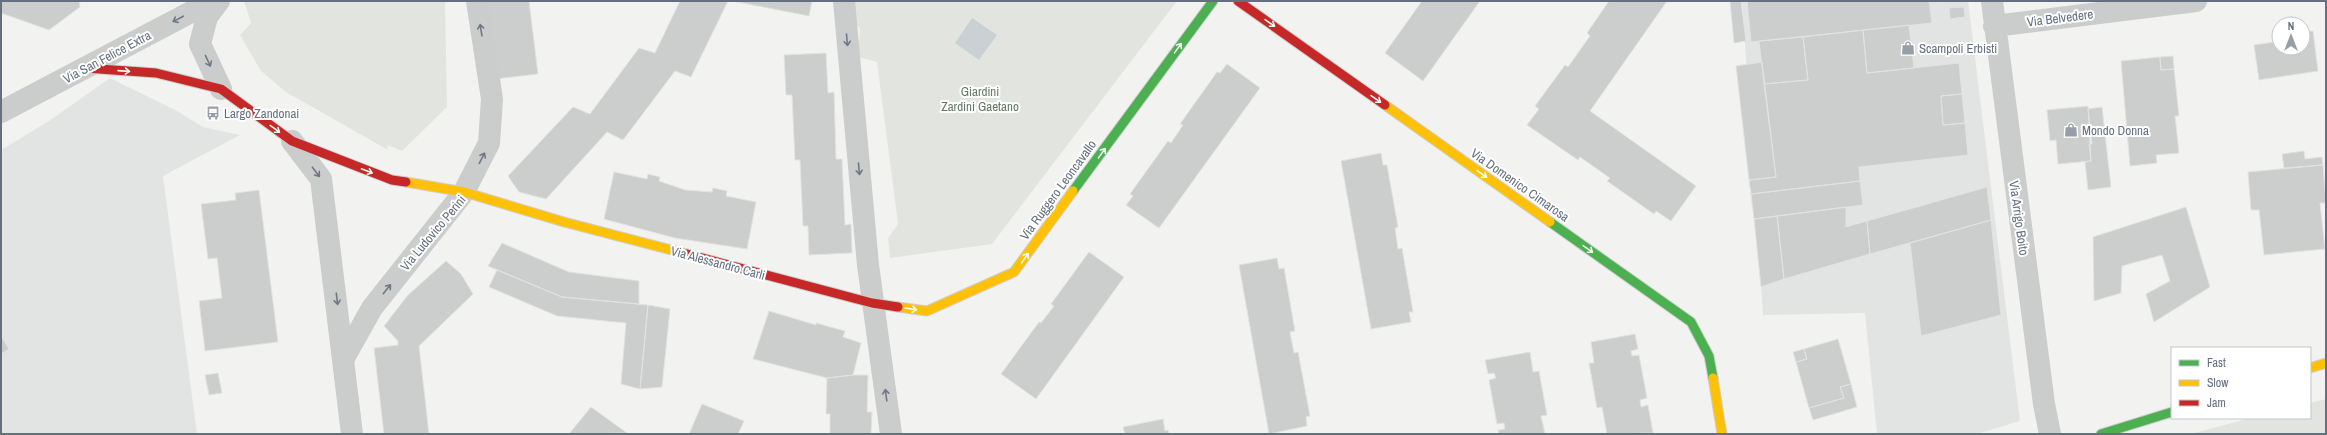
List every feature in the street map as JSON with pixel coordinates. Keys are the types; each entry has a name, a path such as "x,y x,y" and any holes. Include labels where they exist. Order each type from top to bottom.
{"street":[{"name":"Via San Felice Extra","path":"1,112 212,1"},
{"path":"219,1 207,17 200,44 221,89"},
{"path":"85,68 156,73 221,89 292,141 392,180 464,192 489,143 492,100 477,1"},
{"path":"844,1 872,303 891,434"},
{"name":"Via Ruggero Leoncavallo","path":"872,303 927,312 1014,272 1213,1"},
{"name":"Via Domenico Cimarosa","path":"1238,1 1692,322 1708,356 1722,434"},
{"name":"Via Arrigo Boito","path":"1992,1 1994,26 2044,404 2050,434"},
{"name":"Via Belvedere","path":"1994,26 2196,1"},
{"path":"292,141 321,179 344,358 352,434"},
{"name":"Via Ludovico Perini","path":"344,358 372,308 464,192 564,222"},
{"name":"Via Alessandro Carli","path":"564,222 872,303"},
{"path":"2311,368 2326,363"},
{"path":"2101,434 2171,412"}],"shaded area":[{"path":"1742,1 1968,1 2020,421 1977,434 1877,434 1865,313 1763,315"},
{"path":"972,18 997,35 979,60 955,43"},
{"path":"110,78 177,111 203,127 240,135 163,176 197,434 1,434 1,150 49,121"}],"green space":[{"path":"244,1 445,1 447,107 402,151 387,145 388,150 286,92 261,71 240,35 251,23"},
{"name":"Giardini Zardini Gaetano","path":"851,1 1177,1 992,244 890,258 888,238 898,224 877,62 858,57 860,28 851,21"},
{"path":"2326,399 2326,434 2191,434 2246,419 2311,419 2311,403"}],"building":[{"path":"1,1 79,1 80,7 49,30 1,13"},
{"path":"487,1 529,1 538,74 496,79"},
{"path":"680,1 728,1 691,77 675,71 623,140 607,132 546,199 519,192 508,176 573,107 590,114 639,48 655,53"},
{"path":"732,1 812,1 809,16"},
{"path":"1422,1 1480,1 1423,81 1385,53"},
{"path":"1609,1 1667,1 1590,111 1696,186 1671,221 1656,211 1654,214 1607,181 1610,178 1580,157 1578,160 1527,125 1539,109 1535,106 1565,65 1568,67 1590,36 1587,33"},
{"path":"1730,1 1741,1 1746,41 1734,43"},
{"path":"1747,1 1929,1 1932,23 1751,42"},
{"path":"1964,7 1965,17 1950,19 1949,8"},
{"path":"1909,25 1914,68 1867,73 1863,30"},
{"path":"1863,30 1867,73 1959,63 1962,94 1941,96 1943,125 1965,123 1968,155 1859,167 1860,181 1751,194 1749,180 1776,177 1764,84 1808,80 1803,37"},
{"path":"2311,31 2313,31 2318,71 2259,80 2254,45 2271,43 2271,56 2311,56"},
{"path":"1803,37 1808,80 1764,84 1759,41"},
{"path":"826,53 828,93 834,92 836,159 842,159 845,225 851,224 852,253 809,255 808,226 803,226 800,160 795,160 792,95 786,95 784,55"},
{"path":"2173,56 2174,69 2161,70 2160,57"},
{"path":"2160,57 2161,70 2174,69 2179,116 2175,116 2179,153 2156,155 2157,163 2130,166 2121,61"},
{"path":"1762,62 1776,177 1749,180 1736,66"},
{"path":"1227,64 1260,88 1159,228 1126,205 1133,196 1130,194 1168,141 1171,143 1183,125 1180,124 1217,72 1220,73"},
{"path":"1962,94 1965,123 1943,125 1941,96"},
{"path":"2088,106 2091,161 2058,164 2056,140 2050,141 2047,110"},
{"path":"2102,107 2111,187 2088,190 2085,162 2091,161 2089,144 2092,144 2088,109"},
{"path":"2304,151 2305,159 2322,157 2323,165 2284,168 2282,154"},
{"path":"1381,153 1383,165 1387,165 1398,227 1395,228 1398,249 1402,248 1413,312 1409,312 1411,322 1371,329 1341,161"},
{"path":"2323,165 2326,203 2320,203 2325,249 2264,255 2259,210 2251,210 2248,172"},
{"path":"614,172 647,179 648,174 660,177 659,181 685,190 712,192 713,188 727,191 726,196 756,202 747,249 675,238 604,219"},
{"path":"1860,181 1863,205 1754,219 1751,194"},
{"path":"1987,187 1991,220 1870,254 1867,221"},
{"path":"259,190 278,342 205,351 199,301 222,298 217,258 208,259 201,204 236,200 235,193"},
{"path":"1846,207 1846,227 1867,221 1870,254 1784,279 1777,216"},
{"path":"2186,207 2210,287 2154,322 2146,294 2170,281 2162,255 2122,266 2121,293 2094,301 2093,237"},
{"path":"1777,216 1784,279 1761,287 1754,219"},
{"path":"1991,220 2001,315 1921,336 1910,243"},
{"path":"502,243 569,272 639,281 639,304 562,297 488,266"},
{"path":"1089,252 1124,277 1036,399 1001,374 1039,322 1041,323 1054,306 1051,304"},
{"path":"1277,258 1279,269 1284,268 1295,331 1290,332 1294,353 1298,352 1310,416 1306,417 1307,426 1269,434 1239,265"},
{"path":"446,261 461,274 473,294 419,346 429,434 384,434 374,348 398,345 398,341 384,326 408,295"},
{"path":"497,270 562,297 648,305 640,389 621,384 626,323 557,316 489,287"},
{"path":"648,305 670,309 662,387 640,389"},
{"path":"769,311 816,325 816,323 845,331 843,337 861,343 853,375 827,378 753,359"},
{"path":"1635,334 1638,349 1631,351 1632,356 1639,355 1647,398 1640,400 1641,407 1648,405 1653,433 1607,434 1602,407 1597,408 1589,363 1594,363 1591,342"},
{"path":"1,336 9,349 1,354"},
{"path":"1838,339 1851,384 1840,387 1844,398 1809,408 1796,362 1807,359 1804,349"},
{"path":"1804,349 1807,359 1796,362 1793,352"},
{"path":"1530,352 1533,372 1539,371 1547,415 1541,416 1545,434 1499,434 1498,430 1505,429 1504,423 1497,424 1489,380 1496,378 1494,373 1488,374 1485,360"},
{"path":"218,373 222,393 209,395 205,375"},
{"path":"868,375 867,412 872,412 871,434 830,434 830,414 826,414 827,378"},
{"path":"1851,384 1857,407 1813,420 1809,408 1844,398 1840,387"},
{"path":"702,404 744,421 738,434 689,434"},
{"path":"591,407 627,433 569,434"},
{"path":"1163,419 1165,431 1168,430 1169,434 1125,434 1123,427"}],"traffic: fast":[{"path":"1073,191 1213,1"},
{"path":"1550,222 1691,322 1709,356 1713,378"},
{"path":"2101,434 2171,412"}],"traffic: slow":[{"path":"1385,105 1550,222"},
{"path":"406,182 464,192 564,222 687,254"},
{"path":"898,307 927,311 1014,272 1073,191"},
{"path":"2311,368 2326,363"},
{"path":"1713,378 1722,434"}],"traffic: jam":[{"path":"1238,1 1385,105"},
{"path":"85,68 156,73 221,89 292,141 392,180 406,182"},
{"path":"687,254 872,303 898,307"}],"place":[{"name":"Scampoli Erbisti","path":"1908,48"},
{"name":"Largo Zandonai","path":"213,113"},
{"name":"Mondo Donna","path":"2071,130"}]}
